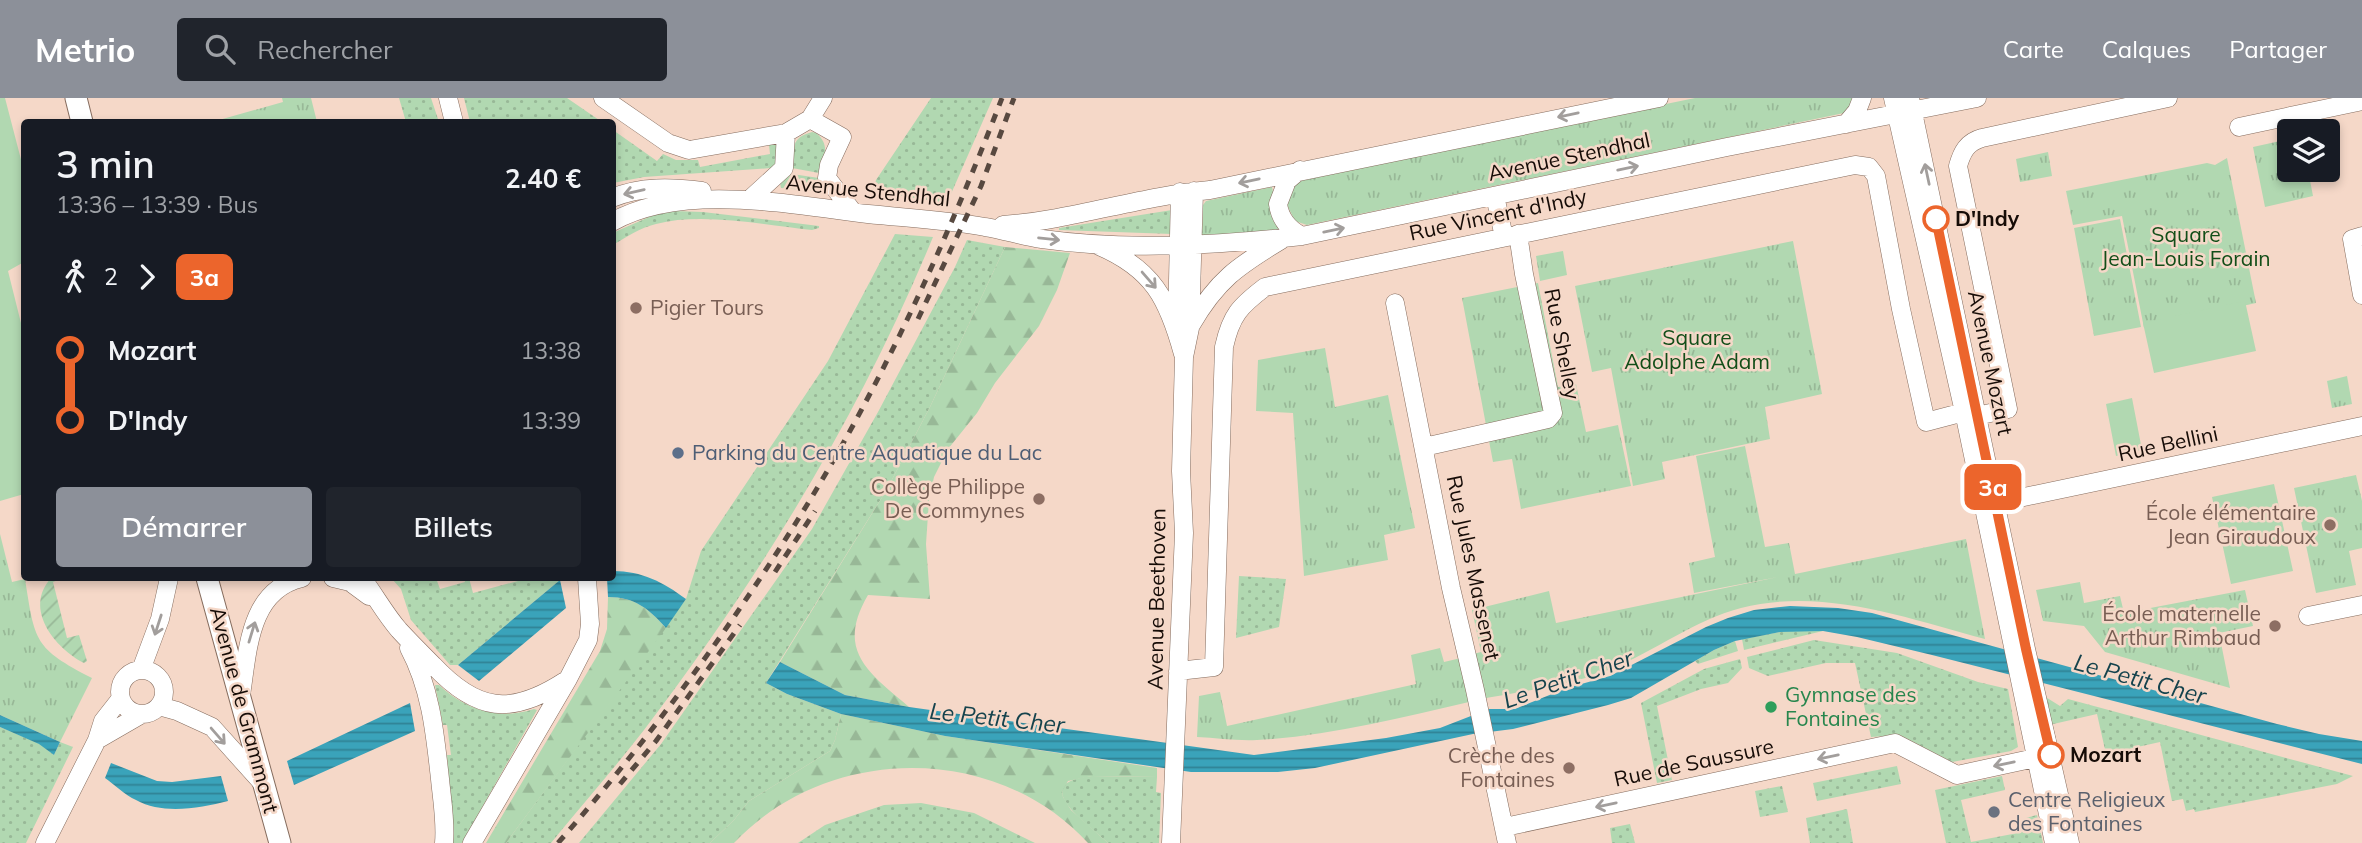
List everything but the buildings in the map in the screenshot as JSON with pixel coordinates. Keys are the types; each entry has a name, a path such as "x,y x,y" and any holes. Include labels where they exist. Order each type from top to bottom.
{"main road":[{"path":"76,98 81,119"},
{"name":"Avenue de Grammont","path":"208,581 280,843"}],"street":[{"path":"448,98 453,119"},
{"path":"603,98 682,150 786,133 810,119 823,98"},
{"name":"Avenue Stendhal","path":"982,226 1039,222 1187,192 1210,190 1659,98"},
{"path":"1846,124 1857,111 1862,98"},
{"name":"Avenue Stendhal","path":"616,220 640,209 666,202 750,200 982,226 1040,239 1093,244 1187,244 1283,238 1846,124 1903,105 1977,98"},
{"path":"1971,414 2008,409 1958,166 1964,149 1973,140 2168,98"},
{"path":"2239,127 2362,101"},
{"name":"Avenue Mozart","path":"1903,105 2043,756 2070,843"},
{"path":"810,119 842,137 827,178 853,212"},
{"path":"750,200 783,168 786,133"},
{"name":"Rue Vincent d'Indy","path":"1178,671 1214,667 1224,347 1240,306 1265,287 1855,165 1869,167 1877,176 1926,422 1971,414"},
{"path":"1300,170 1287,181 1278,204 1283,220 1302,236"},
{"name":"Avenue Stendhal","path":"616,197 662,188 724,193 750,200"},
{"name":"Avenue Beethoven","path":"1171,843 1184,533 1181,471 1187,192"},
{"path":"1495,196 1511,235"},
{"name":"Rue Shelley","path":"1424,447 1548,419 1553,413 1524,274 1511,235"},
{"path":"2362,236 2351,239 2362,295"},
{"name":"Avenue Beethoven","path":"1183,330 1224,278 1283,238"},
{"path":"1093,244 1125,258 1147,276 1183,330"},
{"name":"Rue Jules Massenet","path":"1395,303 1451,588 1506,835"},
{"name":"Rue Bellini","path":"1989,504 2362,426"},
{"path":"45,843 97,740 103,721 121,698 125,678 141,670 160,619 168,581"},
{"path":"240,699 249,641 262,607 278,586 293,581"},
{"path":"342,581 359,587 382,607"},
{"path":"364,581 399,630 458,690 482,701 508,705 525,702 549,692 568,679"},
{"path":"578,581 590,624"},
{"path":"472,843 588,640 590,624 587,581"},
{"path":"2308,616 2362,605"},
{"path":"399,630 419,668 430,705 443,802 444,843"},
{"path":"97,740 159,706 164,692 163,685 154,674 141,670"},
{"path":"121,698 129,709 142,714"},
{"path":"159,706 212,727 264,785"},
{"name":"Rue de Saussure","path":"1506,835 1895,743 1957,775 2043,756"},
{"name":"Avenue Mozart","path":"2043,756 2054,843"}],"green space":[{"path":"0,98 5,98 21,159 21,264 8,271 21,323 21,495 0,501"},
{"path":"282,98 311,98 316,119 223,119 283,102"},
{"path":"399,98 431,98 438,119 405,119"},
{"path":"464,98 567,98 598,119 469,119"},
{"path":"931,98 993,98 947,203 876,192 873,190 876,180"},
{"path":"1695,98 1857,98 1849,112 1307,225 1295,221 1285,201 1297,180"},
{"path":"616,132 657,161 663,154 676,160 698,160 700,167 770,154 769,145 776,145 776,164 771,168 644,177 616,182"},
{"path":"812,132 821,138 825,147 819,173 792,168 794,145 800,137"},
{"path":"2277,142 2277,182 2310,182 2313,196 2265,207 2253,147"},
{"path":"2048,152 2052,176 2020,182 2016,159"},
{"name":"Square Jean-Louis Forain","path":"2227,158 2256,303 2144,328 2122,216 2073,225 2066,191 2207,163 2215,165"},
{"path":"792,174 819,178 827,192 781,188 780,183"},
{"path":"1272,187 1280,226 1277,230 1205,236 1202,234 1203,205 1206,201"},
{"path":"1172,210 1172,234 1059,230 1059,228"},
{"path":"675,211 703,212 819,228 812,230 693,219 656,224 616,243 616,232 656,214"},
{"path":"2120,219 2141,327 2094,336 2074,228"},
{"path":"895,234 933,237 904,303 840,431 767,554 728,614 644,730 551,843 506,843 686,599 701,551 828,361"},
{"path":"967,240 1005,247 930,407 886,491 766,683 787,694 841,714 830,751 749,801 710,843 579,843 661,744 812,529 878,412"},
{"name":"Square Adolphe Adam","path":"1793,241 1822,394 1765,407 1770,439 1662,462 1665,479 1633,486 1611,368 1592,372 1575,286"},
{"path":"1005,247 1070,253 1057,290 1039,326 948,449 934,477 929,500 926,544 930,599 868,595 859,614 855,631 856,646 861,659 881,683 909,707 845,695 780,662 886,491 930,407"},
{"path":"1563,251 1567,275 1540,281 1536,256"},
{"path":"1538,283 1558,387 1576,384 1586,432 1618,425 1631,486 1521,509 1512,459 1493,462 1462,298"},
{"path":"2245,301 2256,351 2154,373 2143,323"},
{"path":"1325,348 1335,407 1388,395 1415,528 1384,535 1388,560 1304,576 1293,413 1256,411 1258,360"},
{"path":"2347,376 2352,404 2332,408 2327,381"},
{"path":"2132,398 2142,450 2116,456 2106,404"},
{"path":"1745,446 1765,547 1789,543 1795,574 1966,539 1985,639 1864,608 1803,601 1772,602 1741,608 1707,620 1627,662 1596,675 1477,700 1469,655 1481,652 1472,610 1549,591 1556,623 1778,577 1694,593 1689,563 1715,557 1696,456"},
{"path":"2356,475 2362,501 2362,548 2349,551 2356,585 2316,593 2294,488"},
{"path":"2274,484 2293,571 2231,584 2212,497"},
{"path":"0,534 12,582 25,581 35,630 40,641 58,659 92,678 60,742 0,715"},
{"path":"1239,576 1286,579 1279,627 1236,638"},
{"path":"49,581 56,581 53,582 67,638 79,635 87,661 84,663 63,648 46,626 41,615 43,590"},
{"path":"394,581 437,581 440,589 470,581 473,593 518,581 559,581 458,665 450,665 411,620 401,589"},
{"path":"2080,582 2084,603 2120,596 2124,613 2245,590 2253,626 2219,633 2230,688 2105,652 2084,626 2043,621 2036,590"},
{"path":"608,597 626,599 641,605 666,628 506,843 486,843 600,651 607,629"},
{"path":"1805,630 1823,631 1744,650 1742,639"},
{"path":"1814,640 1897,653 1978,682 2008,689 2018,747 2011,751 1952,762 1900,735 1871,737 1855,663 1826,663 1768,676 1749,668 1747,657"},
{"path":"1735,641 1738,651 1698,664 1695,661 1714,650"},
{"path":"1440,648 1444,662 1461,658 1469,702 1311,735 1250,740 1197,737 1199,696 1220,692 1227,726 1416,684 1411,655"},
{"path":"1740,659 1742,668 1728,683 1701,689 1657,706 1672,780 1657,783 1641,703 1704,669"},
{"path":"435,685 439,685 460,701 483,711 508,714 537,710 462,843 453,843 447,755 451,755 447,725 443,725"},
{"path":"2044,696 2060,706 2068,699 2353,776 2337,784 2195,812 2194,809 2186,811 2183,799 2172,801 2160,742 2106,754 2097,714 2049,725"},
{"path":"841,714 945,736 1157,768 1157,777 1092,776 1068,781 1062,791 1071,810 1108,843 1088,843 1050,810 1007,786 960,773 911,768 862,773 815,787 772,810 734,843 710,843 749,801 830,751"},
{"path":"0,727 40,744 54,755 60,742 73,747 26,843 0,843"},
{"path":"1897,766 1901,784 1817,801 1813,783"},
{"path":"1092,776 1157,777 1156,792 1161,793 1159,843 1108,843 1077,815 1063,795 1064,787 1073,780"},
{"path":"2002,776 2005,790 1961,800 1971,842 2028,831 2026,818 2037,815 2043,843 1946,843 1935,790"},
{"path":"1782,786 1788,812 1760,817 1755,791"},
{"path":"921,803 974,813 1035,843 798,843 825,825 884,805"},
{"path":"1847,809 1853,843 1810,843 1806,818"},
{"path":"1630,824 1635,843 1612,843 1610,828"}],"water":[{"path":"616,571 652,579 686,599 666,628 641,605 626,599 608,597 607,581 616,581"},
{"path":"560,581 566,608 479,681 458,665"},
{"name":"Le Petit Cher","path":"1790,606 1872,613 2277,724 2362,741 2362,764 1932,655 1823,631 1780,632 1735,641 1714,650 1631,698 1608,705 1513,729 1473,734 1315,768 1278,772 1191,772 945,736 841,714 787,694 766,683 780,662 845,695 909,707 1254,755 1386,738 1440,728 1489,709 1515,709 1567,688 1610,676 1728,618 1754,610"},
{"path":"410,703 415,731 294,785 287,761"},
{"path":"0,715 60,742 54,755 39,744 0,727"},
{"path":"111,763 157,781 172,782 221,776 228,801 182,809 147,805 105,778"}],"railway":[{"path":"558,843 654,727 714,646 827,471 910,314 958,207 1002,98"},
{"path":"918,319 981,186 1014,98"},
{"path":"775,572 815,511"},
{"path":"620,784 656,741 740,625"}],"bus line":[{"name":"3a","path":"1936,219 2026,649 2051,755"}],"place":[{"name":"D'Indy","path":"1936,219"},
{"name":"Pigier Tours","path":"636,308"},
{"name":"Parking du Centre Aquatique du Lac","path":"678,453"},
{"name":"Collège Philippe De Commynes","path":"1039,499"},
{"name":"École élémentaire Jean Giraudoux","path":"2330,525"},
{"name":"École maternelle Arthur Rimbaud","path":"2275,626"},
{"name":"Gymnase des Fontaines","path":"1771,707"},
{"name":"Mozart","path":"2051,755"},
{"name":"Crèche des Fontaines","path":"1569,768"},
{"name":"Centre Religieux des Fontaines","path":"1994,812"}]}
